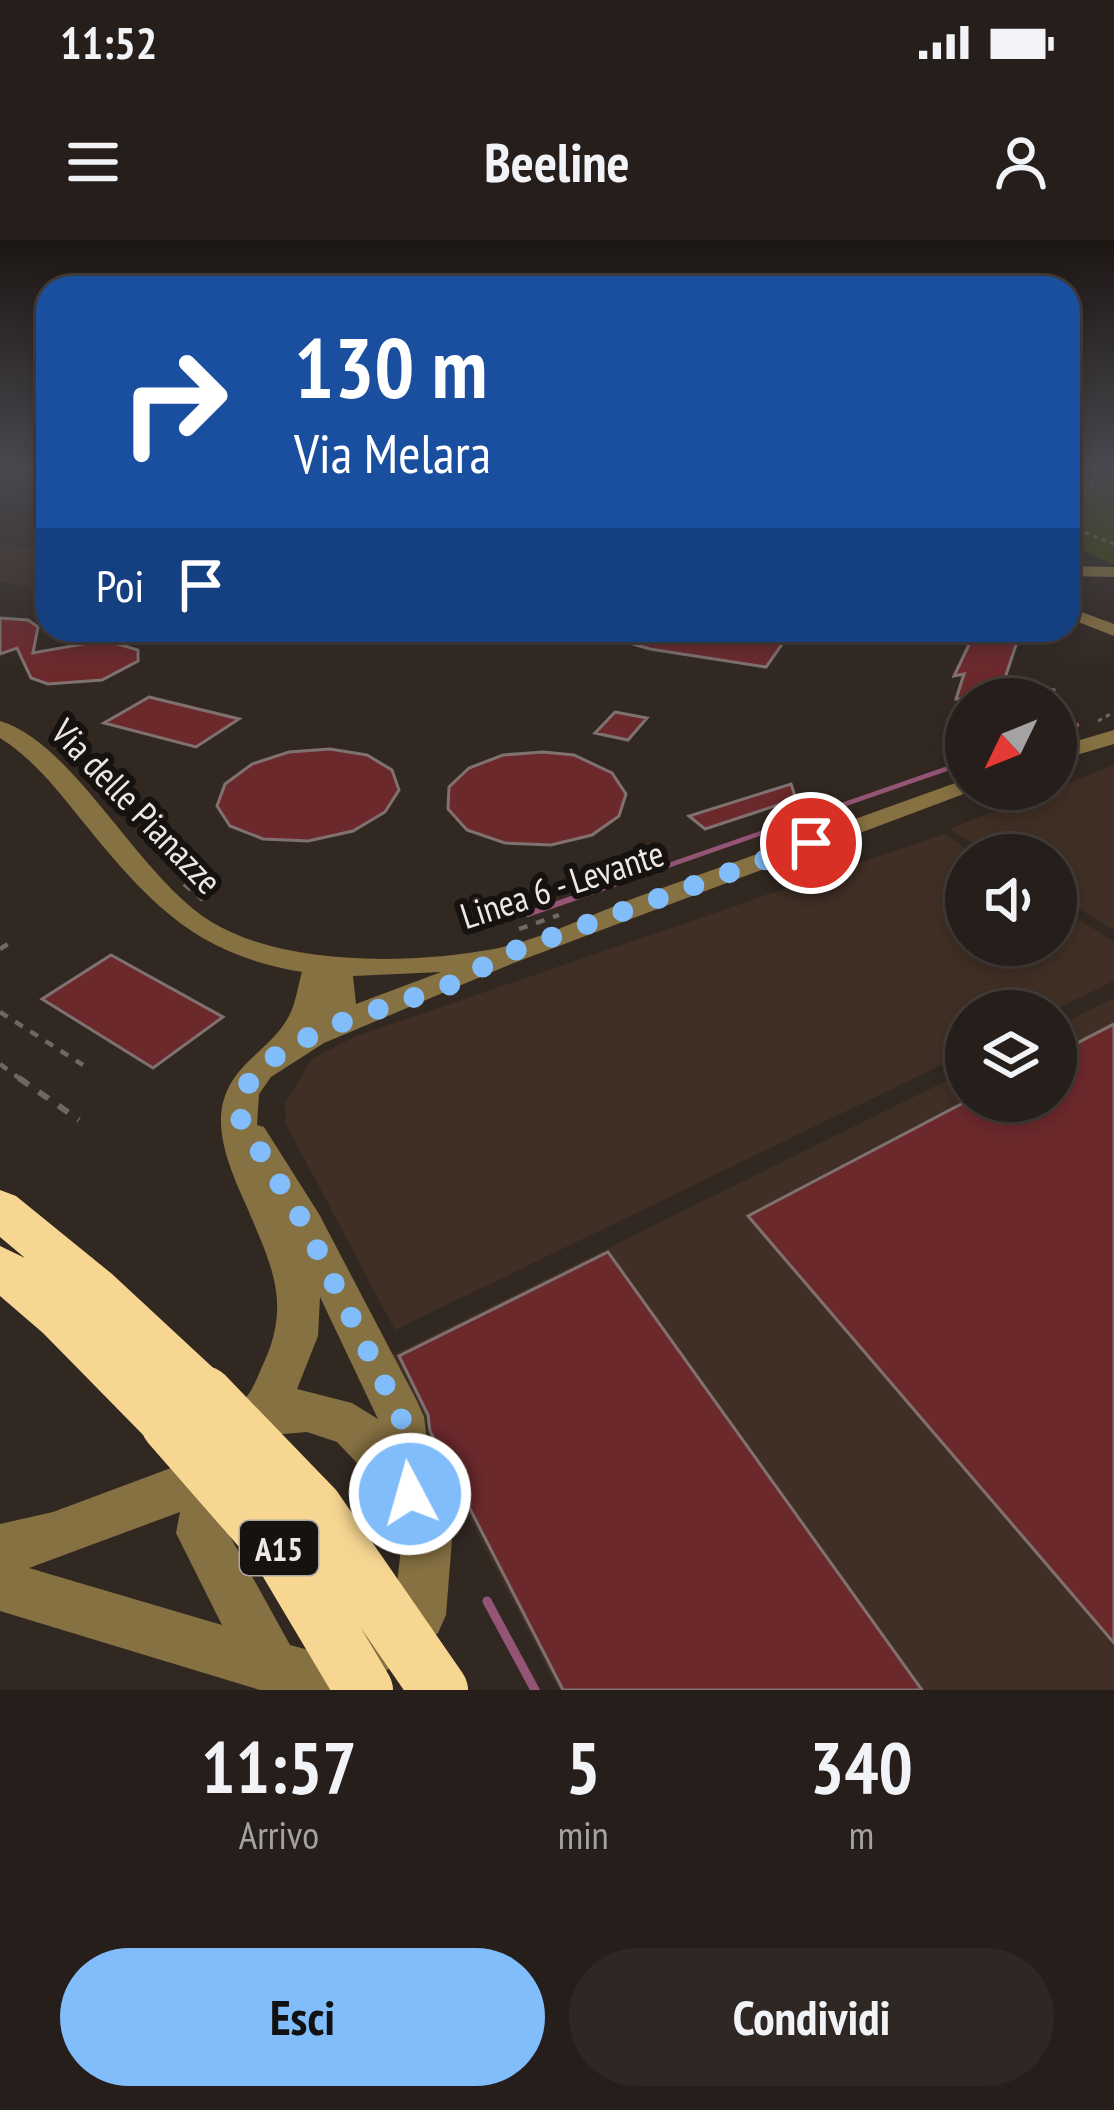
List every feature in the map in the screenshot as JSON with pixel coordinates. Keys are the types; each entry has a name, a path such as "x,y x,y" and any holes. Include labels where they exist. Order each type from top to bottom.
{"highway":[{"name":"A15","path":"0,1209 78,1303 187,1409 314,1509 435,1690"},
{"name":"A15","path":"0,1267 78,1303"},
{"name":"A15","path":"187,1409 282,1552 342,1687"}],"street":[{"path":"1080,571 1114,572"},
{"path":"1080,619 1114,632"},
{"path":"1081,745 1114,723"},
{"name":"Via delle Pianazze","path":"0,728 40,759 166,901 200,927 256,951 324,966 394,968 500,946"},
{"path":"1077,746 1114,737"},
{"path":"295,1045 454,983 500,946 945,794"},
{"path":"260,1067 295,1045 341,1003 340,980 324,966 303,1022 260,1067 238,1105 253,1178 302,1307 285,1368 264,1413"},
{"path":"241,1120 305,1225 401,1417 410,1494"},
{"path":"273,1666 201,1533 208,1479 213,1446 264,1413 307,1410 352,1425 394,1467 428,1528 419,1615 435,1690"},
{"path":"0,1549 37,1544 154,1494 208,1479"},
{"path":"0,1586 342,1687 419,1615"}],"path":[{"path":"182,882 215,910"},
{"name":"Linea 6 - Levante","path":"500,946 567,912"},
{"path":"0,949 13,941"},
{"path":"0,1012 83,1065"},
{"path":"0,1064 79,1120"}],"shaded area":[{"path":"0,543 36,548 36,588 0,581"},
{"path":"1114,765 1114,930 1077,908 1077,834 957,834 949,829 998,810 1077,810 1077,779"},
{"path":"944,834 945,966 1077,966 1077,918 1114,942 1114,981 1077,999 1077,990 945,990 945,1063 395,1330 286,1124 285,1103 312,1059 354,1037"},
{"path":"1114,998 1114,1690 559,1690 386,1358 945,1081 945,1122 1077,1122 1077,1016"}],"green space":[{"path":"1080,536 1114,536 1114,565 1080,549"}],"building":[{"path":"0,618 28,620 36,626 33,653 112,642 138,650 138,661 102,680 48,684 31,678 17,648 0,654"},
{"path":"626,642 784,642 766,667"},
{"path":"970,642 1017,642 1005,678 963,678 964,674 954,676"},
{"path":"149,697 239,719 196,747 104,723"},
{"path":"615,712 647,718 628,740 595,733"},
{"path":"330,749 367,755 392,770 399,790 385,812 353,831 308,841 263,839 230,826 217,806 225,784 252,764 289,752"},
{"path":"503,755 574,755 612,773 626,794 619,816 592,835 551,845 505,843 467,830 448,809 449,787 469,768"},
{"path":"791,784 796,799 705,829 689,816"},
{"path":"111,955 223,1017 153,1068 42,999"},
{"path":"1114,1024 1114,1643 748,1216 945,1113 945,1122 1077,1122 1077,1043"},
{"path":"608,1252 922,1690 563,1690 430,1431 428,1415 399,1356"}],"waterway":[{"path":"658,869 945,769"},
{"path":"528,914 666,866"},
{"path":"487,1601 535,1690"}],"route":[{"path":"410,1494 401,1417 305,1225 241,1120 238,1105 250,1078 295,1045 454,983 500,956 811,843"}]}
